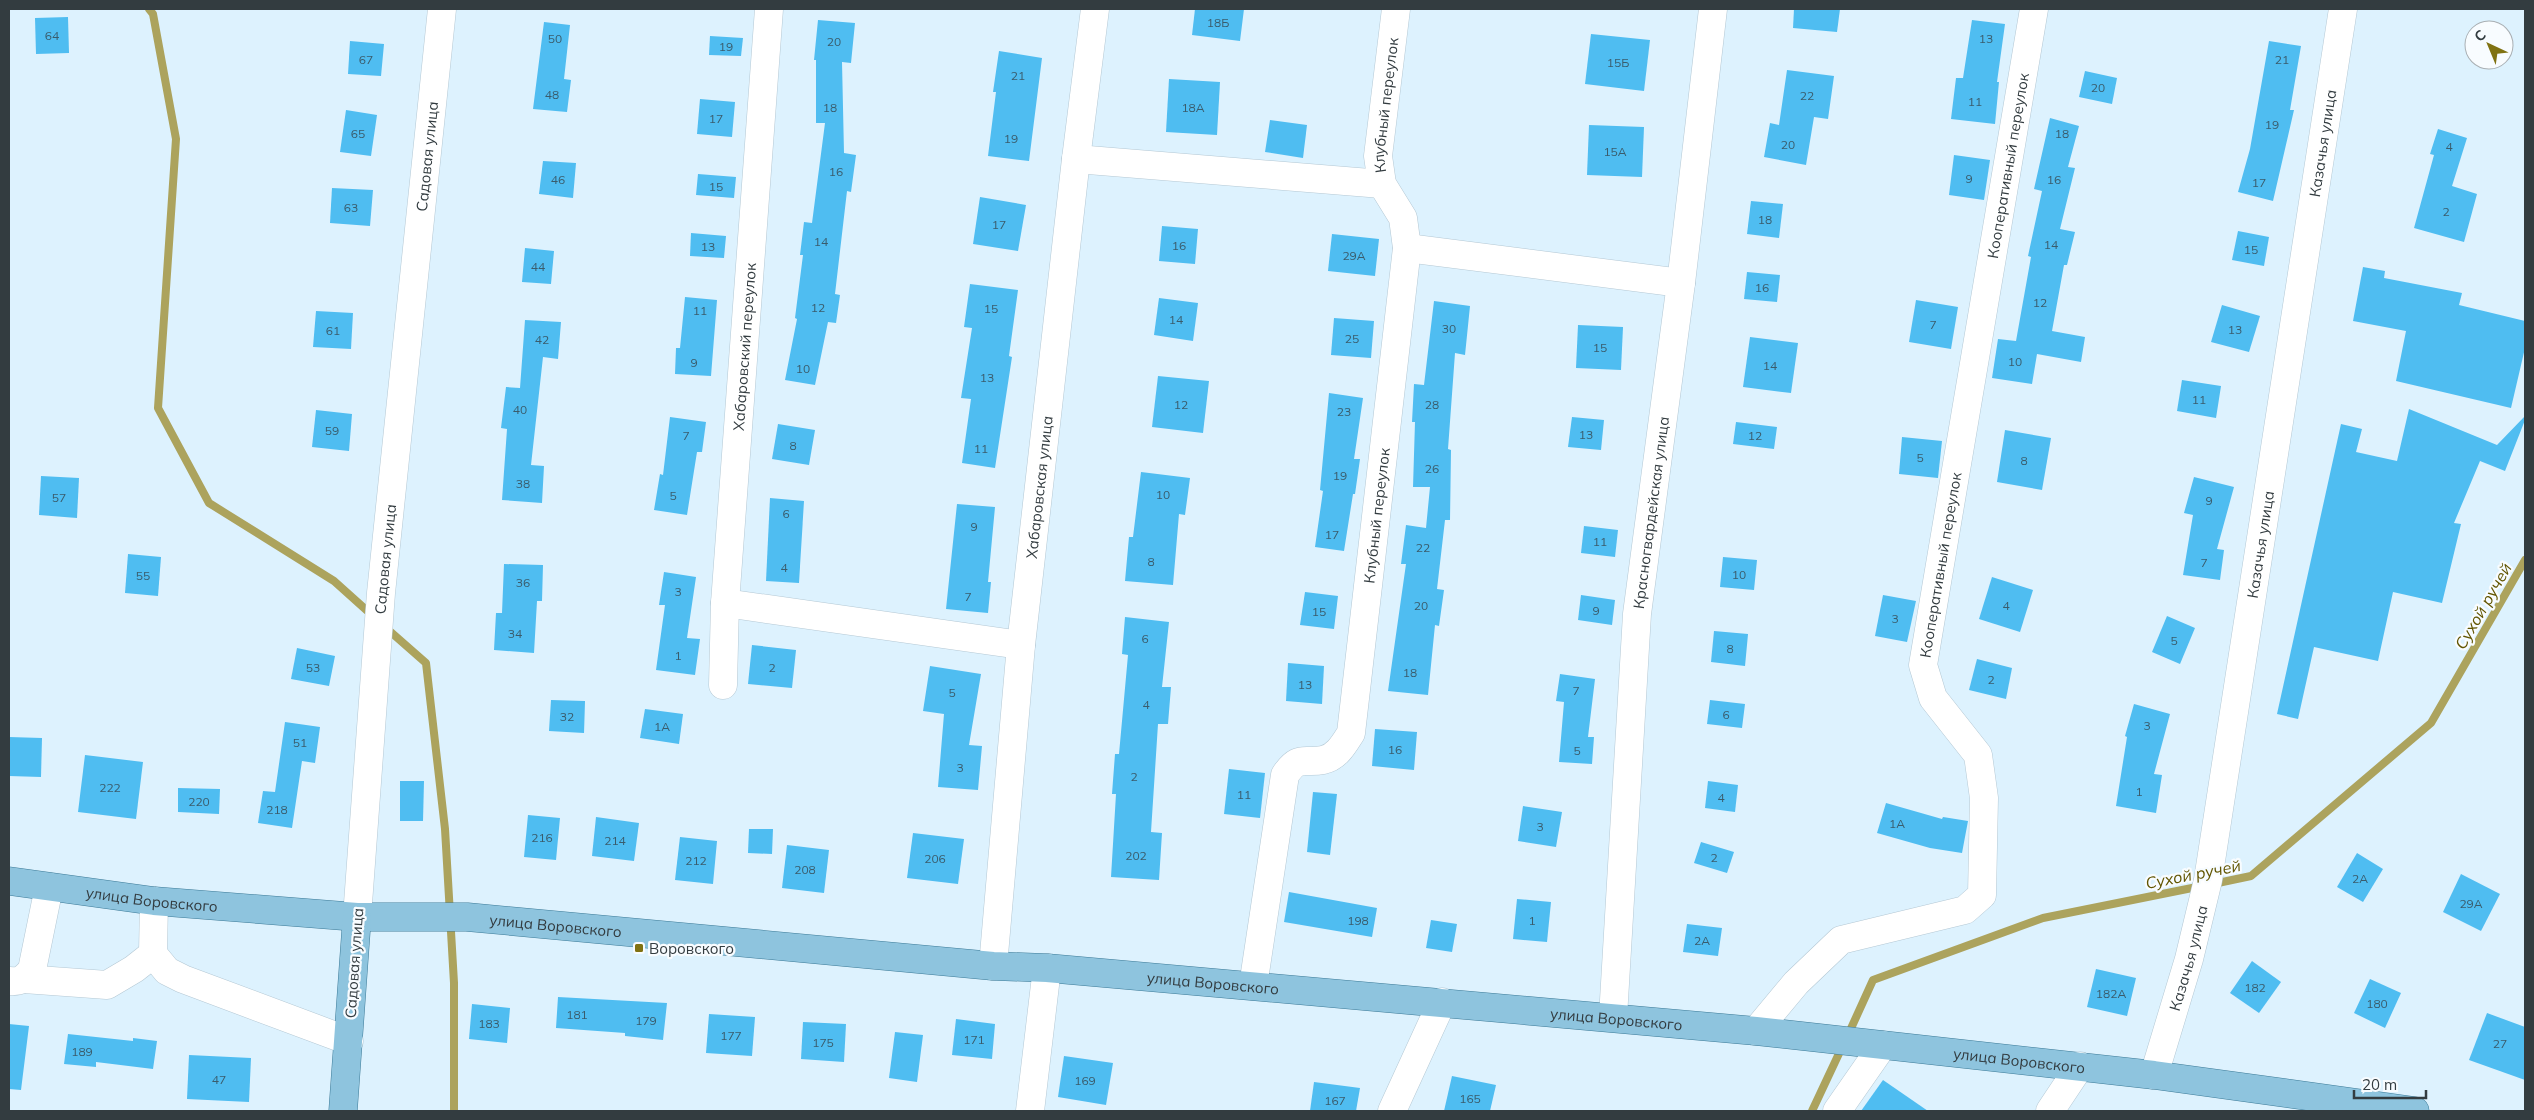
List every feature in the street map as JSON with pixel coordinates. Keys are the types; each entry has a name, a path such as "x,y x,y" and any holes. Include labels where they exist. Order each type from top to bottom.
{"main road":[{"name":"улица Воровского","path":"9,881 154,901 357,917 416,915 467,917 993,966 1047,968 1756,1031 2080,1066 2416,1111"},
{"name":"Садовая улица","path":"343,1111 357,917"}],"street":[{"name":"Садовая улица","path":"357,917 381,593 442,9"},
{"name":"Хабаровский переулок","path":"723,685 725,603 770,9"},
{"name":"Хабаровская улица","path":"993,966 1021,645 1076,159 1095,9"},
{"name":"Клубный переулок","path":"1252,986 1285,775 1291,766 1300,760 1323,760 1338,752 1351,733 1407,248 1403,218 1382,184 1378,156 1396,9"},
{"name":"Красногвардейская улица","path":"1613,1018 1637,614 1681,284 1713,9"},
{"name":"Кооперативный переулок","path":"1756,1031 1796,983 1841,940 1965,910 1982,895 1984,798 1978,754 1933,698 1924,665 2034,9"},
{"name":"Казачья улица","path":"2154,1075 2189,959 2208,880 2342,9"},
{"path":"1076,159 1382,184"},
{"path":"1407,248 1681,284"},
{"path":"725,603 1021,645"},
{"path":"16,980 32,970 49,886"},
{"path":"154,901 153,954 167,970 183,979 349,1041"},
{"path":"16,980 107,985 134,969 153,954"},
{"path":"1030,1111 1047,968"},
{"path":"1392,1111 1442,1002"},
{"path":"1837,1111 1883,1045"},
{"path":"2050,1111 2080,1066"}],"building":[{"path":"1195,9 1244,9 1240,41 1192,35"},
{"path":"1794,9 1840,9 1837,32 1793,28"},
{"path":"68,17 69,53 36,54 35,18"},
{"path":"818,20 855,23 851,63 842,62 844,153 856,155 851,192 847,191 835,294 840,295 836,323 828,322 815,385 785,380 797,319 795,318 803,255 800,255 804,222 812,223 825,123 816,123 816,60 814,60"},
{"path":"1972,20 2005,24 1997,82 1999,82 1995,124 1951,119 1956,78 1963,78"},
{"path":"544,22 570,25 564,79 571,80 567,112 533,109"},
{"path":"1591,34 1650,40 1644,91 1585,84"},
{"path":"710,36 743,38 741,56 709,55"},
{"path":"350,41 384,44 381,76 348,74"},
{"path":"2269,41 2301,46 2290,110 2294,110 2273,201 2238,192 2250,149"},
{"path":"999,51 1042,58 1029,161 988,156 996,92 993,92"},
{"path":"1787,70 1834,76 1828,119 1814,117 1806,165 1764,157 1770,123 1779,125"},
{"path":"2085,71 2117,78 2112,104 2079,97"},
{"path":"1169,79 1220,82 1217,135 1166,132"},
{"path":"700,99 735,102 732,137 697,134"},
{"path":"346,110 377,115 371,156 340,152"},
{"path":"2050,118 2079,126 2068,167 2075,168 2060,229 2075,232 2067,265 2064,265 2052,331 2085,337 2081,362 2037,354 2032,384 1992,378 1998,339 2016,341 2031,257 2028,256 2042,191 2034,189"},
{"path":"1270,120 1307,125 1303,158 1265,152"},
{"path":"1589,125 1644,127 1642,177 1587,175"},
{"path":"2438,129 2467,138 2452,186 2477,194 2464,242 2414,228 2434,155 2430,154"},
{"path":"1954,155 1990,160 1984,200 1949,195"},
{"path":"543,161 576,163 573,198 539,194"},
{"path":"698,174 736,177 734,198 696,195"},
{"path":"332,188 373,190 370,226 330,223"},
{"path":"980,197 1026,205 1018,251 973,244"},
{"path":"1751,201 1783,204 1779,238 1747,234"},
{"path":"1162,226 1198,229 1195,264 1159,261"},
{"path":"2238,231 2269,237 2264,266 2232,260"},
{"path":"691,233 726,236 724,258 690,256"},
{"path":"1332,234 1379,239 1375,276 1328,271"},
{"path":"525,248 554,251 551,284 522,282"},
{"path":"2363,267 2385,271 2384,278 2462,293 2459,305 2525,321 2525,348 2511,408 2396,381 2406,331 2353,321"},
{"path":"1747,272 1780,275 1777,302 1744,299"},
{"path":"970,284 1018,290 1009,356 1012,357 995,468 962,463 971,399 961,398 972,328 964,327"},
{"path":"685,297 717,300 711,376 675,374 676,348 680,348"},
{"path":"1159,298 1198,303 1193,341 1154,335"},
{"path":"1916,300 1958,307 1951,349 1909,342"},
{"path":"1434,301 1470,306 1465,355 1455,353 1448,449 1451,450 1450,520 1445,520 1437,589 1444,590 1439,626 1435,625 1428,695 1388,691 1406,564 1401,564 1406,525 1426,528 1430,487 1413,487 1415,422 1412,422 1414,384 1424,385"},
{"path":"2222,305 2260,316 2249,352 2211,342"},
{"path":"316,311 353,313 351,349 313,347"},
{"path":"1334,318 1374,321 1371,358 1331,355"},
{"path":"525,320 561,322 558,359 543,357 531,465 544,466 542,503 502,500 507,429 501,428 506,387 520,388"},
{"path":"1578,325 1623,327 1621,370 1576,368"},
{"path":"1750,337 1798,343 1791,393 1743,387"},
{"path":"1158,376 1209,381 1203,433 1152,427"},
{"path":"2182,380 2221,386 2216,418 2177,411"},
{"path":"1329,393 1363,398 1354,459 1360,459 1344,551 1315,547 1323,491 1320,490"},
{"path":"2409,409 2497,445 2525,416 2525,420 2505,471 2480,461 2454,523 2461,524 2442,603 2393,592 2378,661 2314,647 2298,719 2277,714 2341,424 2362,429 2356,452 2397,461"},
{"path":"316,410 352,414 349,451 312,447"},
{"path":"670,417 706,422 702,452 697,452 687,515 654,510 660,474 663,475"},
{"path":"1572,417 1604,420 1601,450 1568,447"},
{"path":"1736,422 1777,427 1774,449 1733,444"},
{"path":"778,424 815,430 809,465 772,459"},
{"path":"2005,430 2051,438 2042,490 1997,482"},
{"path":"1902,437 1942,441 1938,478 1899,474"},
{"path":"1141,472 1190,478 1185,515 1179,514 1173,585 1125,581 1129,537 1133,537"},
{"path":"41,476 79,478 77,518 39,515"},
{"path":"2194,477 2234,487 2217,549 2224,550 2220,580 2183,575 2193,515 2184,513"},
{"path":"770,498 804,501 799,583 766,581"},
{"path":"957,504 995,507 988,582 991,582 988,613 946,609"},
{"path":"1584,526 1618,530 1615,557 1581,553"},
{"path":"128,554 161,557 158,596 125,593"},
{"path":"1723,557 1757,560 1754,590 1720,587"},
{"path":"504,564 543,565 542,601 537,601 534,653 494,650 496,613 502,613"},
{"path":"664,572 696,577 687,638 700,639 695,675 656,670 665,605 659,605"},
{"path":"1992,577 2033,590 2020,632 1979,619"},
{"path":"1305,592 1338,596 1334,629 1300,625"},
{"path":"1581,595 1615,600 1612,625 1578,620"},
{"path":"1883,595 1916,601 1907,642 1875,636"},
{"path":"2167,616 2195,628 2180,664 2152,652"},
{"path":"1125,617 1169,622 1162,687 1171,687 1168,724 1158,724 1151,832 1162,833 1159,880 1111,877 1116,794 1112,794 1115,754 1119,754 1128,655 1122,654"},
{"path":"1714,631 1748,634 1745,666 1711,662"},
{"path":"752,645 796,650 792,688 748,684"},
{"path":"297,648 335,656 329,686 291,679"},
{"path":"1977,659 2012,668 2006,699 1969,690"},
{"path":"1288,663 1324,666 1322,704 1286,701"},
{"path":"930,666 981,674 969,745 982,746 978,790 938,787 944,714 923,711"},
{"path":"1560,674 1595,679 1588,737 1594,737 1592,764 1559,762 1564,702 1556,701"},
{"path":"551,700 585,701 584,733 549,731"},
{"path":"1710,700 1745,704 1742,728 1707,724"},
{"path":"2134,704 2170,714 2154,774 2162,775 2156,813 2116,806 2127,737 2125,736"},
{"path":"645,709 683,714 679,744 640,738"},
{"path":"285,722 320,727 315,763 302,761 292,828 258,823 263,791 275,792"},
{"path":"1375,729 1417,732 1414,770 1372,766"},
{"path":"9,737 42,738 41,777 9,776"},
{"path":"85,755 143,762 136,819 78,812"},
{"path":"1229,769 1265,773 1260,818 1224,814"},
{"path":"400,781 424,781 423,821 400,821"},
{"path":"1708,781 1738,785 1735,812 1705,808"},
{"path":"178,788 220,789 219,814 178,812"},
{"path":"1313,792 1337,794 1330,855 1307,852"},
{"path":"1886,803 1942,819 1943,817 1968,821 1962,853 1930,848 1877,833"},
{"path":"1523,806 1562,812 1556,847 1518,841"},
{"path":"528,815 560,818 556,860 524,857"},
{"path":"596,817 639,823 634,861 592,856"},
{"path":"749,829 773,829 772,854 748,853"},
{"path":"913,833 964,839 958,884 907,878"},
{"path":"680,837 717,841 713,884 675,880"},
{"path":"1701,842 1734,852 1727,873 1694,863"},
{"path":"787,845 829,850 824,893 782,888"},
{"path":"2357,853 2383,869 2363,902 2337,887"},
{"path":"2461,874 2500,894 2481,931 2443,912"},
{"path":"1289,892 1377,908 1372,937 1284,922"},
{"path":"1517,899 1551,902 1547,942 1513,939"},
{"path":"1431,920 1457,924 1452,952 1426,948"},
{"path":"1687,924 1722,928 1718,956 1683,952"},
{"path":"2252,961 2281,982 2259,1013 2230,993"},
{"path":"2096,969 2136,978 2127,1016 2087,1007"},
{"path":"2370,979 2401,993 2385,1028 2354,1013"},
{"path":"558,997 667,1003 663,1040 625,1036 625,1033 556,1028"},
{"path":"472,1004 510,1008 507,1043 469,1039"},
{"path":"2487,1013 2525,1027 2525,1080 2469,1060"},
{"path":"709,1014 755,1017 752,1056 706,1053"},
{"path":"956,1019 995,1024 992,1059 952,1055"},
{"path":"803,1022 846,1024 844,1062 801,1059"},
{"path":"9,1024 29,1026 21,1090 9,1089"},
{"path":"895,1032 923,1035 917,1082 889,1078"},
{"path":"68,1034 133,1041 133,1038 157,1041 153,1069 96,1062 96,1067 64,1064"},
{"path":"189,1055 251,1058 249,1102 187,1099"},
{"path":"1064,1056 1113,1063 1106,1105 1058,1097"},
{"path":"1452,1076 1496,1085 1490,1111 1444,1111"},
{"path":"1883,1080 1928,1111 1861,1111"},
{"path":"1314,1082 1360,1088 1356,1111 1310,1111"}],"waterway":[{"path":"149,9 153,14 176,139 158,408 209,503 334,581 373,616"},
{"name":"Сухой ручей","path":"2213,884 2251,876 2431,723 2525,560"},
{"path":"385,627 426,663 445,829 454,983 454,1111"},
{"name":"Сухой ручей","path":"1848,1035 1873,980 2043,918 2202,886"},
{"name":"Сухой ручей","path":"1812,1111 1843,1045"}],"place":[{"name":"Воровского","path":"639,948"}]}
